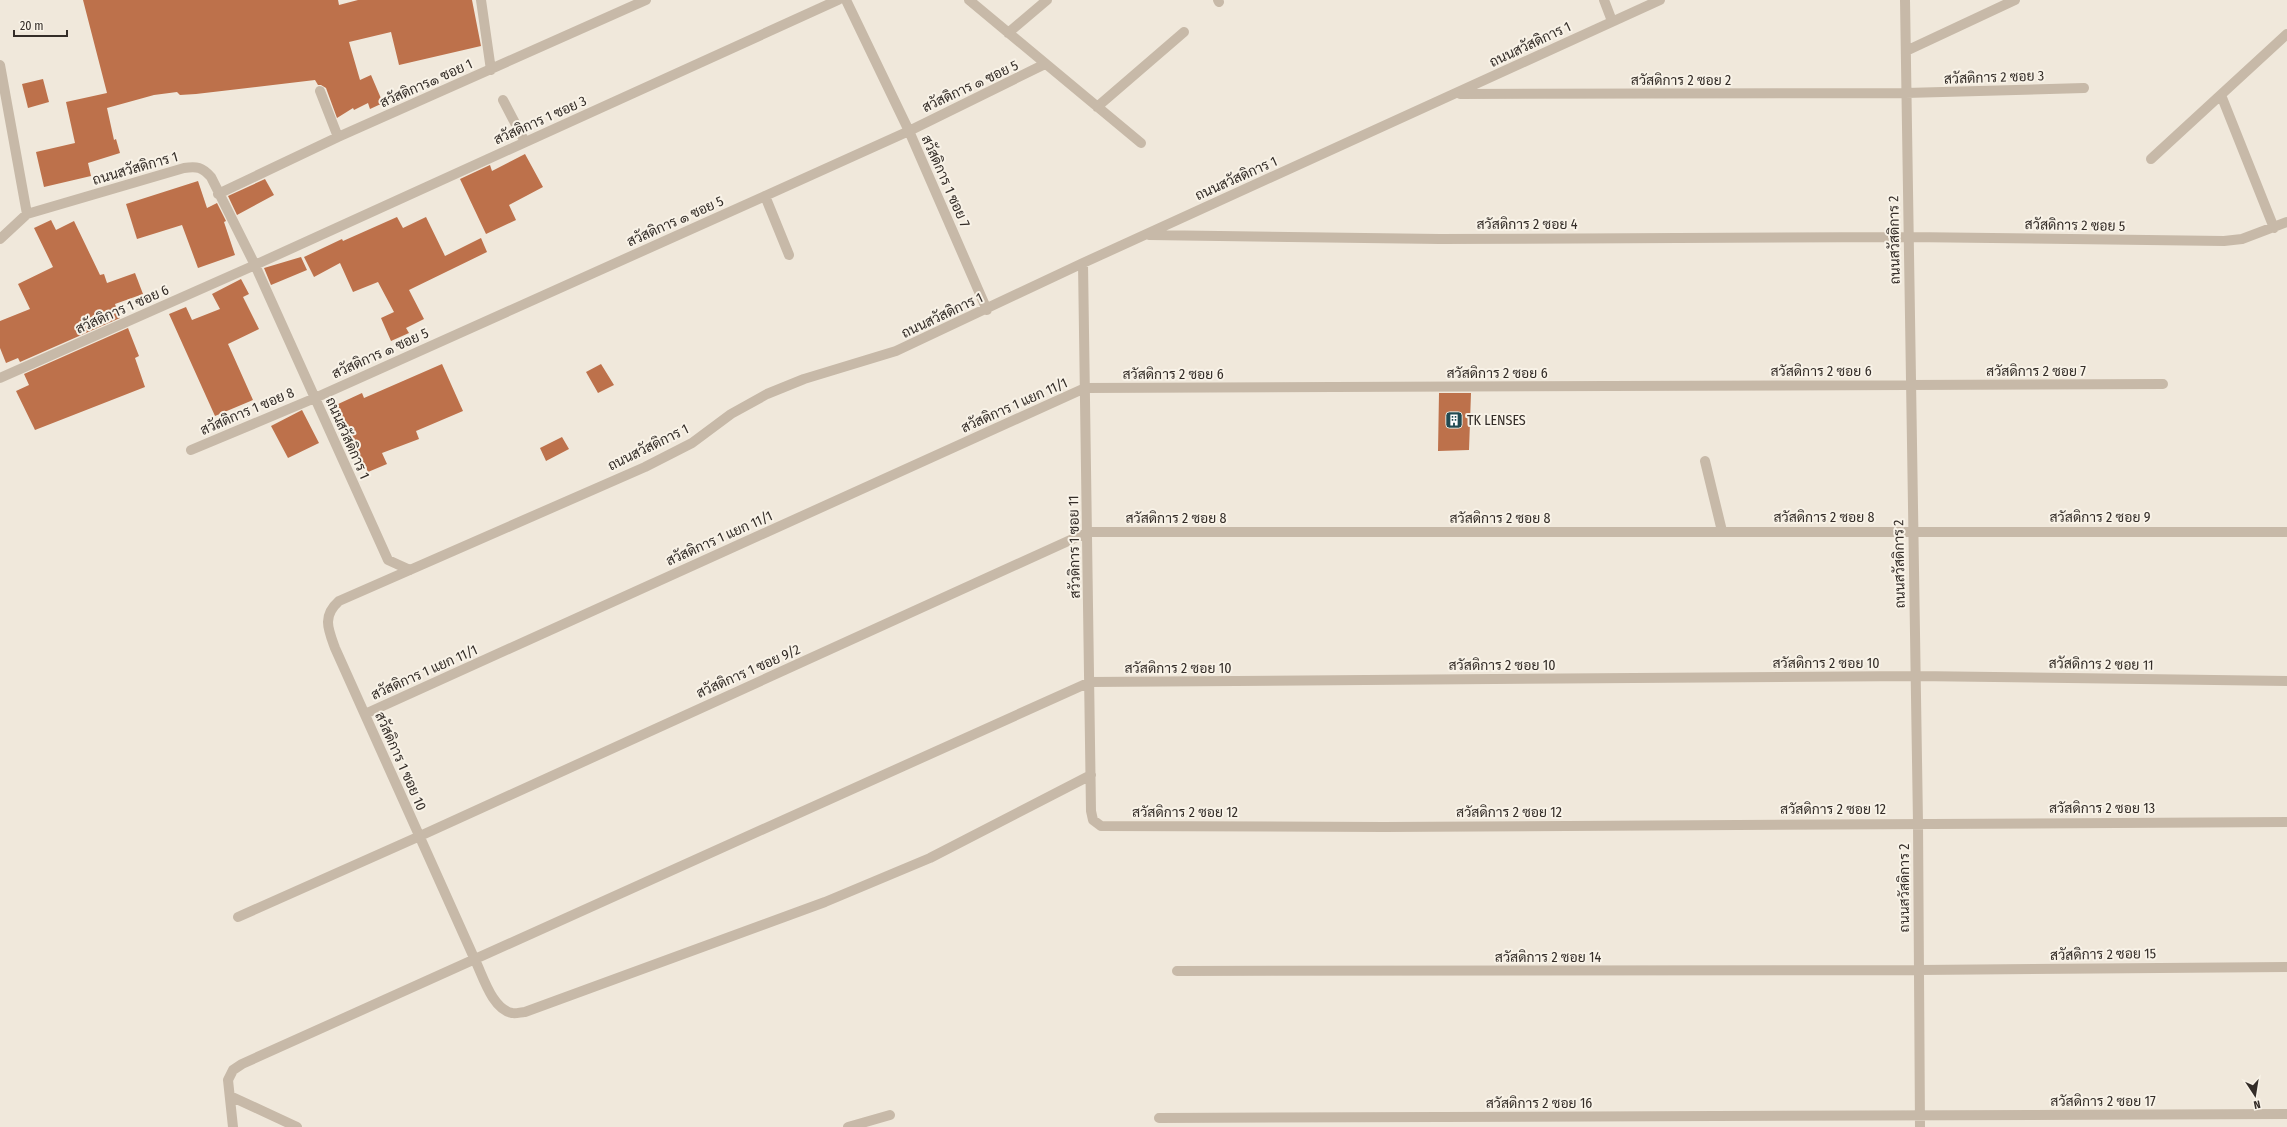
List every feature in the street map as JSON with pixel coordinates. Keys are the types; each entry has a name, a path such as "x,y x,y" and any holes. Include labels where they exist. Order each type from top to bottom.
{"street":[{"path":"481,0 491,70"},
{"name":"สวัสดิการ๑ ซอย 1","path":"218,194 338,137 646,0"},
{"name":"สวัสดิการ 1 ซอย 3","path":"255,265 838,0"},
{"name":"สวัสดิการ 1 ซอย 7","path":"846,0 909,131 987,310"},
{"path":"969,0 1141,143"},
{"path":"1008,33 1047,0"},
{"path":"1604,0 1612,21"},
{"name":"ถนนสวัสดิการ 1","path":"27,214 184,168 195,166 204,169 210,177 255,265 388,560 410,570 644,467 692,443 731,414 767,394 804,380 896,351 987,310 1083,263 1660,0"},
{"name":"ถนนสวัสดิการ 2","path":"1905,0 1912,531 1918,823 1920,1127"},
{"path":"1906,51 2015,0"},
{"path":"1098,107 1184,32"},
{"path":"2151,159 2287,34"},
{"name":"สวัสดิการ ๑ ซอย 5","path":"315,398 909,131 1045,64"},
{"path":"0,65 27,214 0,238"},
{"name":"สวัสดิการ 2 ซอย 3","path":"1906,93 2084,88"},
{"path":"320,91 338,137"},
{"name":"สวัสดิการ 2 ซอย 2","path":"1455,94 1906,93"},
{"path":"2221,95 2274,228"},
{"path":"503,100 525,142"},
{"path":"765,196 789,255"},
{"name":"สวัสดิการ 2 ซอย 5","path":"1908,237 2224,241 2242,239 2287,222"},
{"name":"สวัสดิการ 2 ซอย 4","path":"1146,235 1440,239 1908,237"},
{"name":"สวัวดิการ 1 ซอย 11","path":"1083,263 1091,811 1093,820 1101,826"},
{"name":"สวัสดิการ 1 ซอย 6","path":"0,378 255,265"},
{"name":"สวัสดิการ 2 ซอย 7","path":"1910,385 2163,384"},
{"name":"สวัสดิการ 2 ซอย 6","path":"1085,388 1910,385"},
{"name":"สวัสดิการ 1 แยก 11/1","path":"365,714 1085,388"},
{"name":"สวัสดิการ 1 ซอย 8","path":"191,450 315,398"},
{"path":"1705,461 1722,531"},
{"name":"สวัสดิการ 2 ซอย 8","path":"1088,532 1912,531"},
{"name":"สวัสดิการ 2 ซอย 9","path":"1912,531 2287,532"},
{"name":"สวัสดิการ 1 ซอย 9/2","path":"238,916 420,836 1088,532"},
{"name":"สวัสดิการ 1 ซอย 10","path":"410,570 339,601 332,608 328,617 328,627 335,648 475,960 494,999 504,1009 512,1013 524,1012 731,938 839,896 930,858 1090,775"},
{"name":"สวัสดิการ 2 ซอย 11","path":"1915,676 2287,680"},
{"name":"สวัสดิการ 2 ซอย 10","path":"1090,682 1915,676"},
{"path":"233,1127 228,1080 233,1070 242,1064 1090,682"},
{"name":"สวัสดิการ 2 ซอย 13","path":"1918,823 2287,822"},
{"name":"สวัสดิการ 2 ซอย 12","path":"1101,826 1384,827 1918,823"},
{"name":"สวัสดิการ 2 ซอย 15","path":"1919,970 2287,967"},
{"name":"สวัสดิการ 2 ซอย 14","path":"1177,971 1919,970"},
{"path":"230,1096 297,1127"},
{"name":"สวัสดิการ 2 ซอย 17","path":"1920,1116 2287,1114"},
{"path":"848,1127 890,1115"},
{"name":"สวัสดิการ 2 ซอย 16","path":"1159,1118 1920,1116"}],"building":[{"path":"83,0 338,0 339,5 358,0 472,0 481,46 399,65 391,32 349,42 360,80 371,75 383,103 370,109 368,103 354,110 353,108 337,118 326,88 318,85 315,80 196,94 180,95 177,92 154,95 107,108 114,140 116,139 120,153 88,163 91,176 44,187 36,152 75,143 66,102 107,93"},
{"path":"43,79 49,102 28,108 22,84"},
{"path":"525,154 543,187 509,205 516,220 486,234 460,179 490,165 492,171"},
{"path":"265,179 274,195 237,215 228,196"},
{"path":"198,181 207,208 217,203 226,221 224,222 235,255 198,268 182,225 137,239 126,204"},
{"path":"397,217 403,228 426,217 445,256 481,238 487,252 409,290 424,319 406,328 409,333 391,341 381,318 394,312 378,282 353,292 340,263 314,277 304,257 342,239 343,241"},
{"path":"51,220 56,230 74,221 100,275 104,274 107,283 135,273 143,294 115,304 120,318 20,362 18,358 6,363 0,348 0,321 30,309 18,284 53,267 34,228"},
{"path":"301,257 307,270 271,285 264,268"},
{"path":"241,279 249,294 243,297 259,329 228,344 253,400 215,416 169,314 186,307 192,320 220,309 212,294"},
{"path":"128,328 139,356 135,358 145,387 35,430 16,391 29,385 24,374"},
{"path":"442,364 463,411 416,431 419,439 382,453 387,464 368,472 336,405 362,393 364,398"},
{"path":"601,364 614,385 598,393 586,372"},
{"name":"TK LENSES","path":"1439,393 1471,393 1469,450 1438,451"},
{"path":"302,410 319,443 288,458 271,426"},
{"path":"562,437 569,449 546,461 540,448"}],"place":[{"name":"TK LENSES","path":"1454,420"}]}
